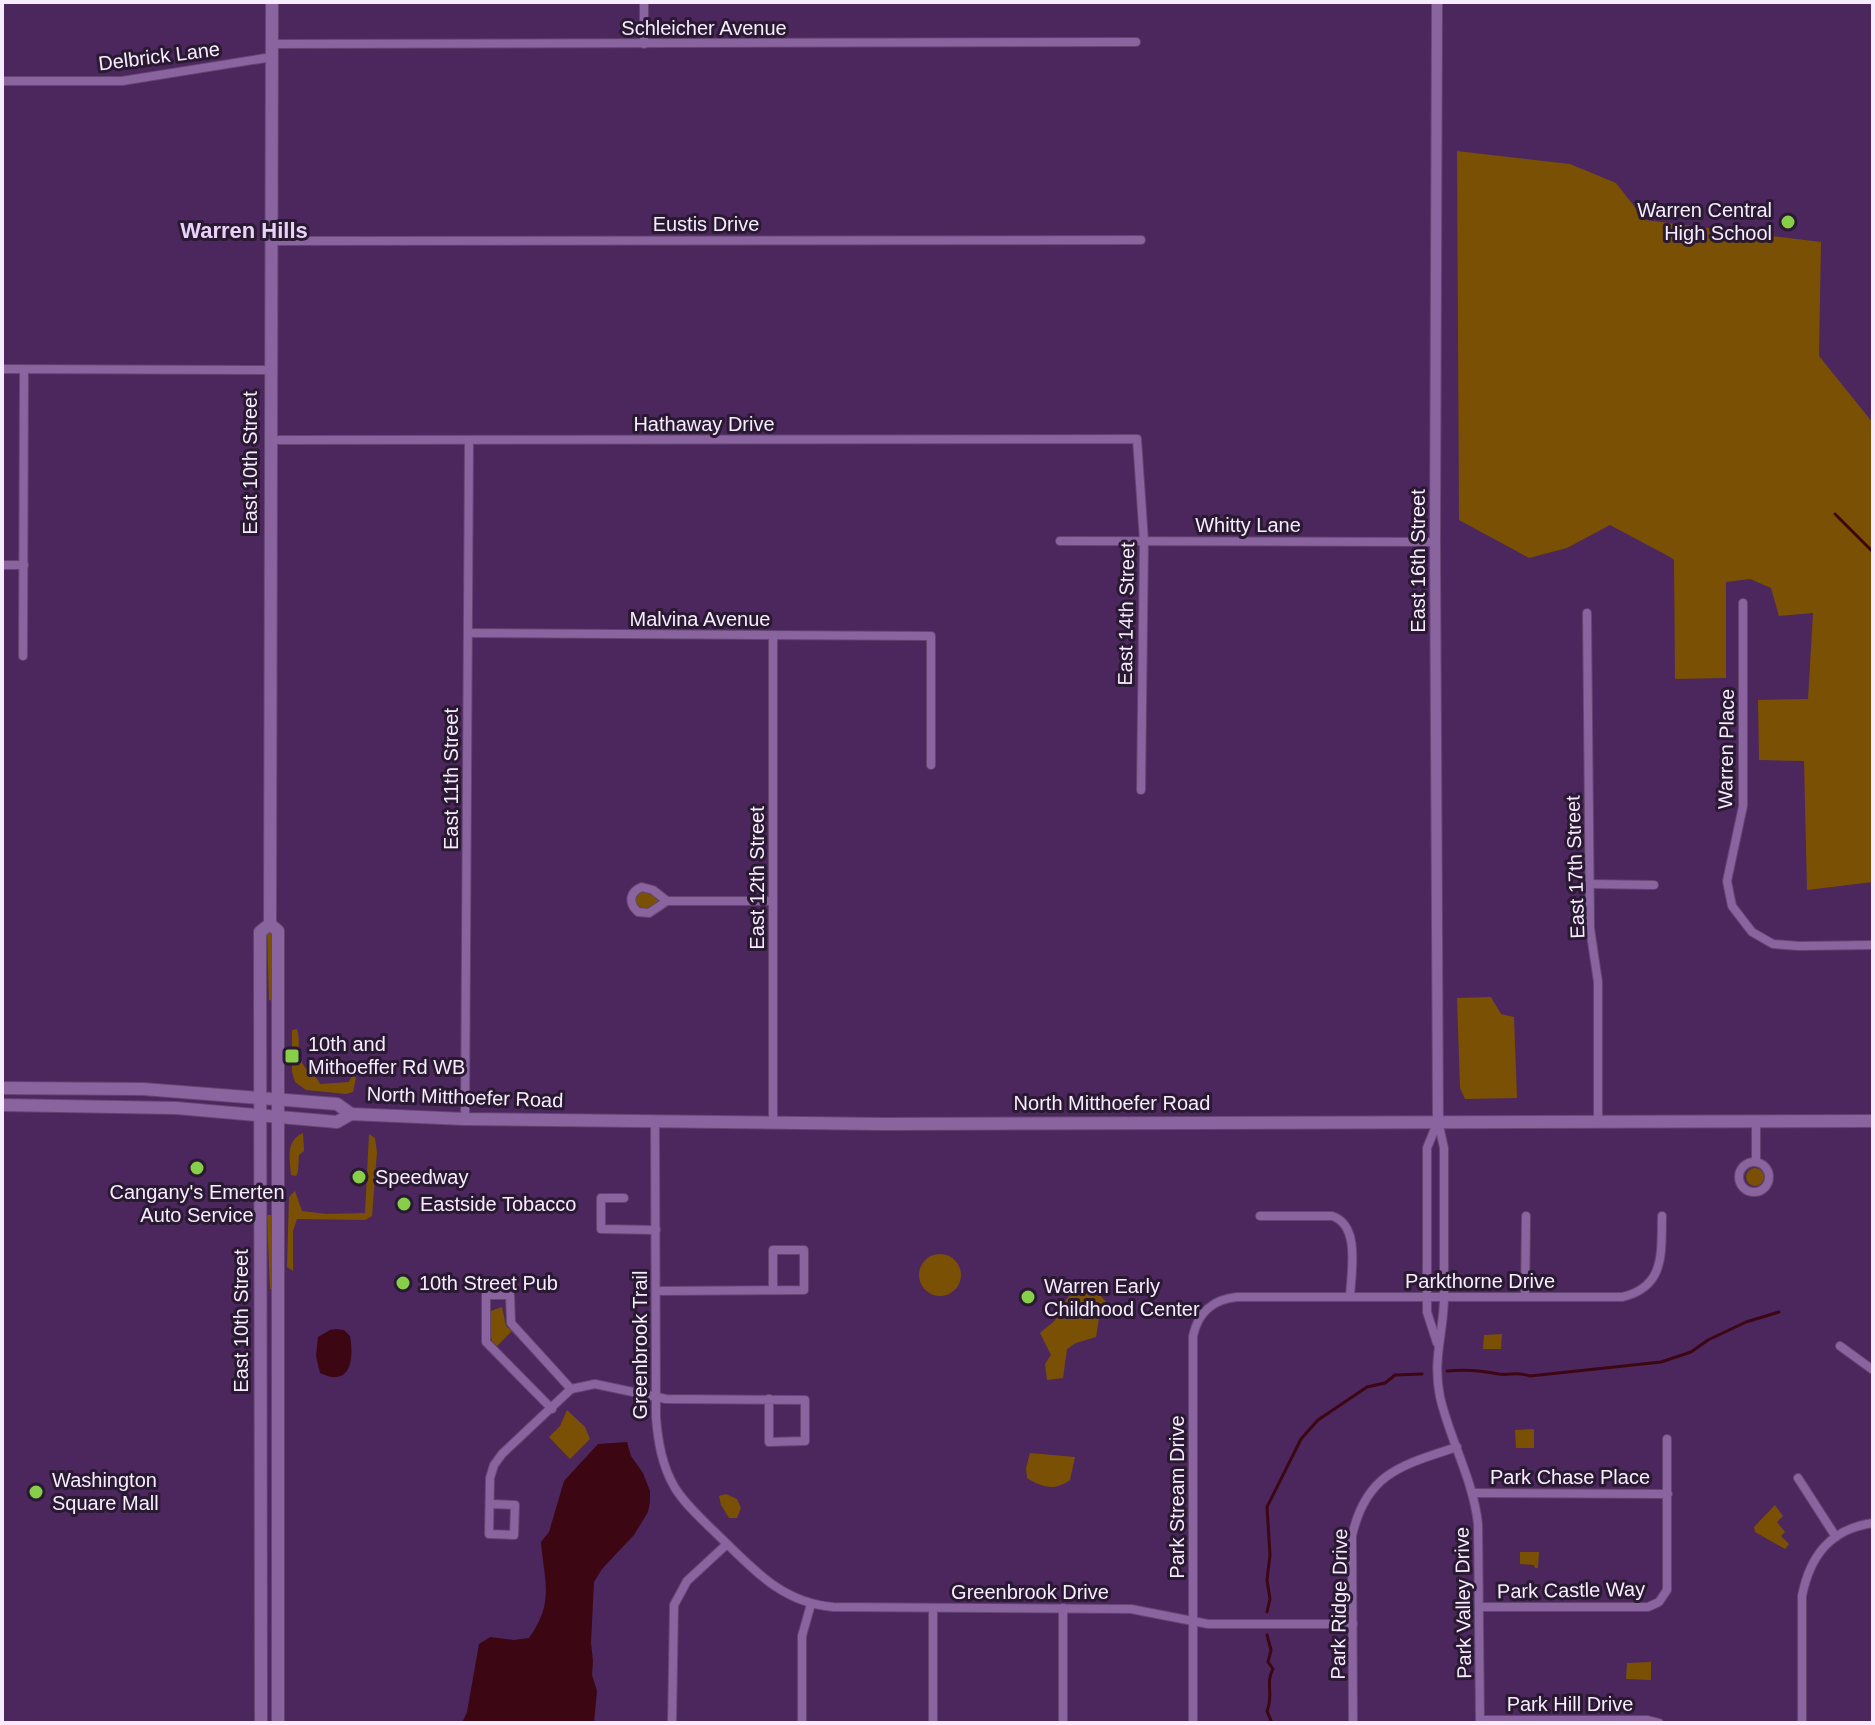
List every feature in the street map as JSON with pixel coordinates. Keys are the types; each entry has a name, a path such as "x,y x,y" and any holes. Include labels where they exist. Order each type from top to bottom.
{"main road":[{"name":"East 10th Street","path":"272,2 270,924 278,931 278,1723"},
{"name":"East 10th Street","path":"261,1723 260,932 270,924"},
{"name":"North Mitthoefer Road","path":"2,1088 147,1089 337,1104 351,1114"},
{"path":"95,1106 107,1098 141,1098 147,1089"},
{"name":"North Mitthoefer Road","path":"2,1105 176,1108 337,1122 351,1114 465,1119 884,1124 1873,1121"}],"street":[{"path":"644,2 644,44"},
{"name":"East 16th Street","path":"1437,2 1435,542 1438,1121"},
{"name":"Schleicher Avenue","path":"272,51 644,44 1136,42"},
{"name":"Delbrick Lane","path":"2,81 122,81 272,51"},
{"name":"Eustis Drive","path":"271,241 1141,240"},
{"path":"2,369 271,370"},
{"path":"23,656 24,369"},
{"name":"Hathaway Drive","path":"270,440 1137,439"},
{"name":"East 14th Street","path":"1137,439 1144,541 1141,790"},
{"name":"East 11th Street","path":"465,1119 469,440"},
{"name":"Whitty Lane","path":"1060,541 1435,542"},
{"path":"2,565 24,565"},
{"name":"Warren Place","path":"1743,603 1743,806 1728,870 1729,895 1739,918 1752,932 1773,944 1873,945"},
{"name":"East 17th Street","path":"1587,613 1590,928 1598,982 1598,1121"},
{"name":"Malvina Avenue","path":"468,633 931,636 931,765"},
{"name":"East 12th Street","path":"773,635 773,1121"},
{"path":"1590,884 1654,885"},
{"path":"667,901 773,901"},
{"name":"Greenbrook Trail","path":"655,1121 658,1443 668,1473 692,1510 727,1544"},
{"name":"Park Valley Drive","path":"1437,1344 1444,1317 1444,1148 1438,1121"},
{"name":"Park Valley Drive","path":"1438,1121 1427,1148 1427,1312 1437,1344 1440,1397 1472,1493 1479,1538 1480,1721"},
{"path":"1756,1121 1756,1162"},
{"path":"624,1198 601,1198 601,1229 656,1230"},
{"path":"1260,1216 1332,1216 1342,1220 1350,1235 1350,1297"},
{"path":"1525,1297 1526,1216"},
{"name":"Parkthorne Drive","path":"1237,1297 1618,1297 1638,1292 1650,1281 1660,1264 1662,1216"},
{"path":"656,1291 804,1290 804,1250 773,1250 773,1289"},
{"path":"552,1409 486,1342 486,1295 510,1295 511,1323 571,1389"},
{"name":"Park Stream Drive","path":"1193,1723 1193,1336 1197,1323 1208,1308 1223,1299 1237,1297"},
{"path":"1840,1346 1873,1370"},
{"path":"490,1504 515,1505 514,1535 489,1534 490,1478 498,1459 571,1389 598,1384 668,1399 769,1399 805,1400 805,1441 769,1442 769,1399"},
{"path":"1667,1439 1668,1494"},
{"name":"Park Ridge Drive","path":"1353,1723 1352,1536 1358,1514 1380,1481 1398,1468 1457,1447"},
{"path":"1798,1478 1836,1537"},
{"name":"Park Chase Place","path":"1472,1493 1668,1494"},
{"name":"Park Castle Way","path":"1479,1607 1655,1605 1662,1600 1667,1587 1668,1494"},
{"path":"1802,1723 1802,1596 1808,1570 1817,1555 1836,1537 1873,1523"},
{"path":"672,1723 674,1605 687,1581 727,1544"},
{"name":"Greenbrook Drive","path":"727,1544 768,1583 790,1597 833,1607 1139,1609 1213,1624 1353,1624"},
{"path":"802,1723 802,1636 811,1604"},
{"path":"933,1608 933,1723"},
{"path":"1063,1608 1063,1723"},
{"name":"Park Hill Drive","path":"1480,1721 1647,1720 1659,1723"}],"shaded area":[{"path":"1457,151 1570,164 1616,183 1645,220 1821,242 1819,356 1873,423 1873,882 1807,890 1804,761 1759,760 1758,700 1808,699 1813,613 1779,616 1771,588 1750,579 1726,582 1726,678 1675,679 1674,560 1670,557 1610,525 1567,548 1529,558 1459,520"},
{"path":"647,891 663,901 650,908 640,907 636,904 636,897 640,892"},
{"path":"270,930 273,933 273,1001 269,1000 267,933"},
{"path":"1491,997 1501,1014 1514,1017 1517,1098 1465,1099 1460,1088 1457,998"},
{"path":"297,1029 300,1059 320,1084 349,1082 353,1073 356,1078 353,1092 306,1090 295,1082 292,1072 292,1030"},
{"path":"303,1133 304,1151 299,1155 298,1172 296,1176 291,1175 291,1146"},
{"path":"369,1134 375,1138 377,1152 372,1216 365,1220 297,1219 293,1231 293,1271 287,1267 289,1197 295,1191 302,1211 365,1213"},
{"path":"1751,1168 1759,1168 1764,1177 1762,1184 1751,1186 1746,1181 1746,1173"},
{"path":"267,1215 271,1215 273,1289 270,1289"},
{"path":"940,1254 955,1260 961,1275 955,1290 940,1296 925,1290 919,1275 925,1260"},
{"path":"1086,1288 1099,1294 1106,1302 1100,1313 1096,1337 1067,1349 1063,1378 1047,1380 1045,1364 1051,1355 1040,1333 1055,1320 1070,1295"},
{"path":"502,1307 506,1326 512,1331 497,1346 493,1344 486,1319 491,1311"},
{"path":"336,1329 344,1330 350,1336 350,1362 344,1374 330,1377 320,1373 316,1356 318,1337"},
{"path":"1502,1334 1501,1349 1483,1349 1484,1335"},
{"path":"567,1410 585,1427 590,1439 570,1459 549,1437 560,1426"},
{"path":"1534,1429 1534,1448 1516,1448 1515,1430"},
{"path":"627,1442 650,1491 650,1502 648,1512 634,1535 594,1582 591,1643 592,1675 597,1691 594,1723 462,1723 467,1712 479,1644 490,1637 529,1638 537,1625 546,1591 541,1542 549,1532 564,1481 598,1444"},
{"path":"1030,1453 1075,1457 1070,1480 1049,1487 1027,1478"},
{"path":"726,1494 737,1499 741,1508 737,1518 729,1518 721,1505 719,1496"},
{"path":"1775,1505 1783,1516 1777,1522 1785,1532 1781,1536 1789,1544 1785,1549 1755,1532 1754,1527"},
{"path":"1520,1552 1539,1552 1538,1568 1520,1564"},
{"path":"1651,1662 1651,1680 1626,1679 1627,1663"}],"waterway":[{"path":"1835,514 1873,552"},
{"path":"1447,1371 1473,1370 1530,1376 1661,1362 1691,1352 1746,1322 1779,1312"},
{"path":"1267,1612 1270,1599 1267,1507 1301,1439 1318,1420 1367,1387 1385,1383 1395,1375 1422,1374"},
{"path":"1267,1635 1271,1650 1268,1662 1273,1669 1267,1711 1272,1723"}],"place":[{"name":"Warren Central High School","path":"1788,222"},
{"name":"10th and Mithoeffer Rd WB","path":"292,1056"},
{"name":"Cangany's Emerten Auto Service","path":"197,1168"},
{"name":"Speedway","path":"359,1177"},
{"name":"Eastside Tobacco","path":"404,1204"},
{"name":"10th Street Pub","path":"403,1283"},
{"name":"Warren Early Childhood Center","path":"1028,1297"},
{"name":"Washington Square Mall","path":"36,1492"}],"district":[{"name":"Warren Hills","path":"244,230"}]}
